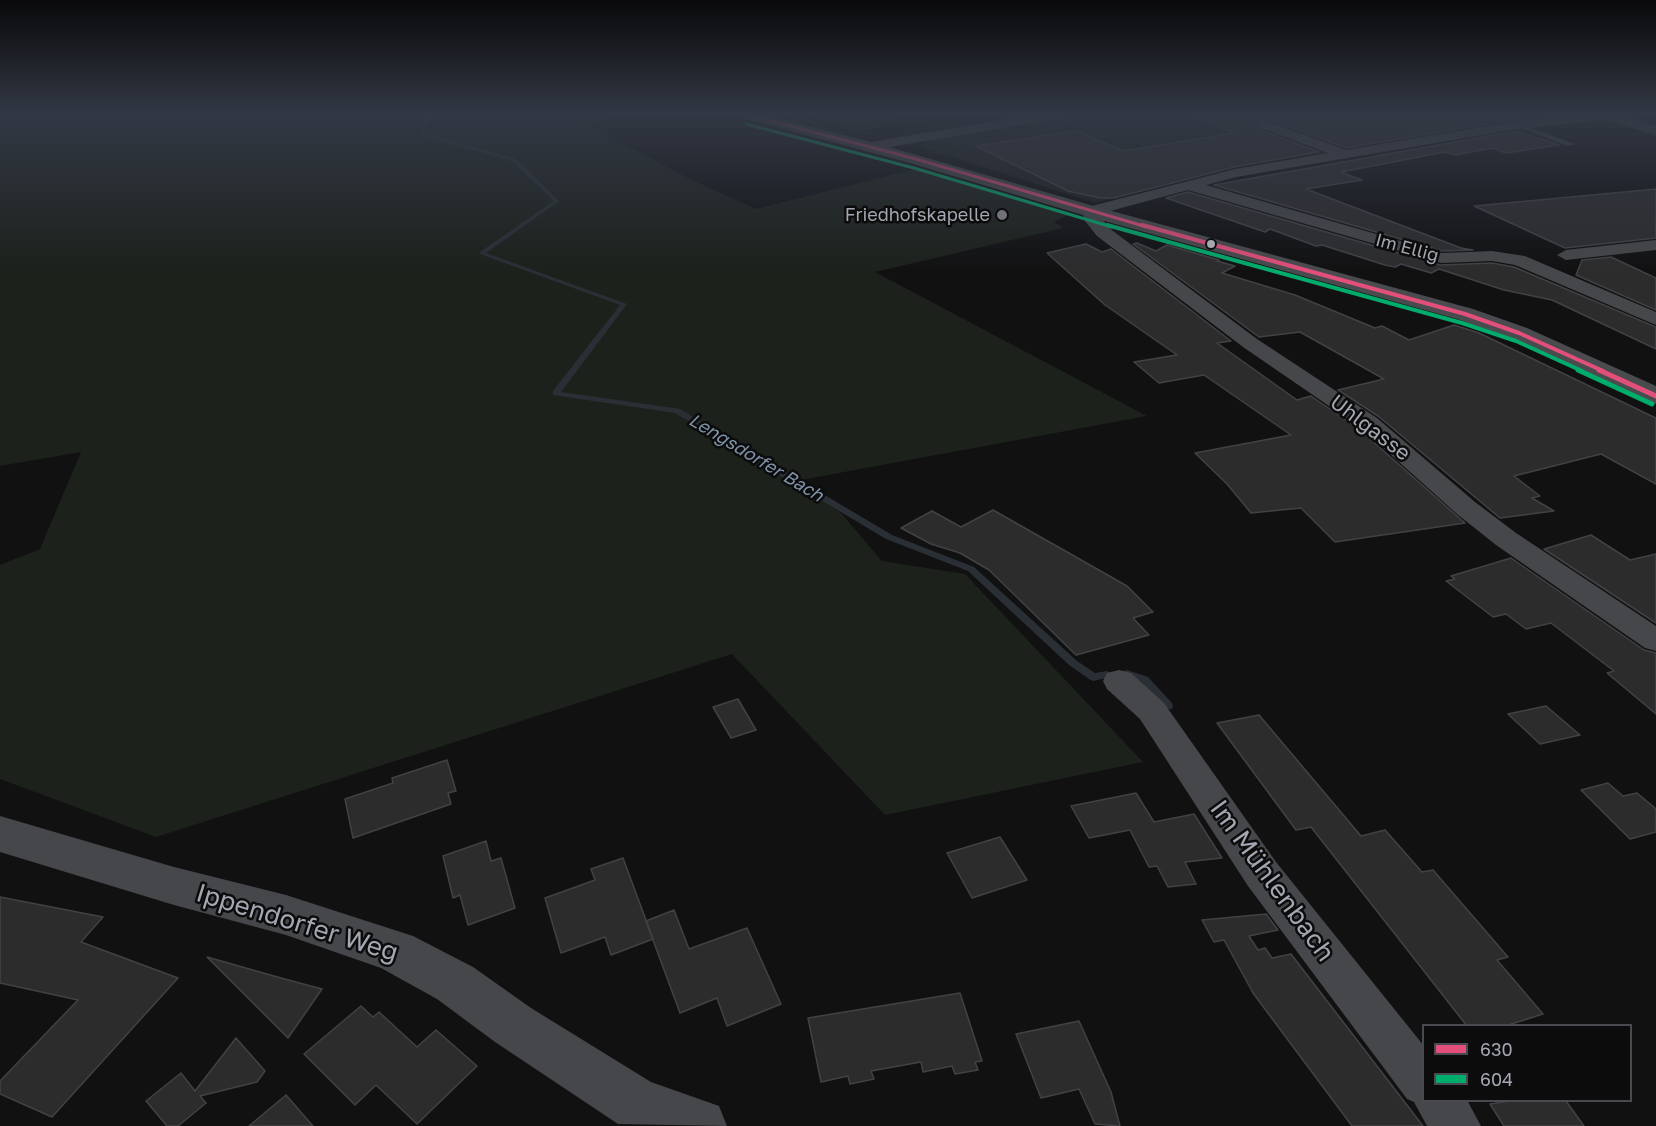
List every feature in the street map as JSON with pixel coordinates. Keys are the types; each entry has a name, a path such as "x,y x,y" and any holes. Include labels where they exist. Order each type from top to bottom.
{"main road":[{"path":"945,168 1090,211 1491,322 1653,392"}],"street":[{"path":"1090,211 1235,173 1265,168"},
{"name":"Im Ellig","path":"1188,185 1441,258 1492,256 1519,261 1656,319"},
{"name":"Uhlgasse","path":"1090,211 1093,221 1103,232 1250,343 1369,423 1466,508 1506,539 1656,641"},
{"path":"1566,255 1656,244"},
{"name":"Im Mühlenbach","path":"1119,681 1152,711 1262,874 1422,1080"},
{"name":"Ippendorfer Weg","path":"0,834 174,886 286,915 396,951 455,983 513,1025 637,1105 699,1126"},
{"path":"1438,1102 1456,1126"}],"shaded area":[{"path":"0,168 668,168 756,209 919,168 1071,213 1054,222 1063,228 875,272 1147,416 801,480 841,513 882,561 965,574 1143,762 885,815 732,654 156,837 0,779 0,565 40,549 81,452 0,466"},
{"path":"985,168 1215,168 1224,171 1095,203"}],"building":[{"path":"1020,168 1232,168 1114,198 1100,198 1068,191"},
{"path":"1312,168 1364,168 1341,172 1362,180 1306,189 1461,248 1473,250 1442,251 1214,185"},
{"path":"1656,189 1656,238 1565,248 1474,206"},
{"path":"1188,192 1440,265 1492,263 1514,267 1656,327 1656,349 1552,300 1504,290 1439,269 1431,273 1401,264 1395,267 1385,265 1322,245 1316,246 1270,229 1265,232 1166,198"},
{"path":"1137,243 1156,251 1167,245 1219,260 1217,261 1235,266 1222,273 1295,295 1375,328 1382,326 1409,340 1454,325 1479,333 1656,418 1656,484 1601,454 1514,476 1540,496 1532,498 1554,511 1500,518 1378,416 1338,390 1384,379 1300,332 1259,337 1133,244"},
{"path":"1086,244 1102,252 1111,249 1231,341 1217,343 1297,400 1311,396 1360,430 1465,523 1335,542 1301,508 1251,513 1227,484 1195,453 1291,435 1204,375 1159,383 1134,362 1177,355 1105,305 1047,253"},
{"path":"1611,257 1656,278 1656,310 1576,275 1582,260"},
{"path":"993,510 1127,586 1153,612 1133,618 1149,635 1076,655 989,570 960,553 931,544 901,528 932,511 961,527"},
{"path":"1591,535 1630,560 1656,554 1656,623 1544,549"},
{"path":"1511,558 1644,650 1656,653 1656,714 1607,673 1614,671 1551,623 1526,629 1506,614 1493,617 1446,581 1455,579 1451,576"},
{"path":"738,699 756,730 731,738 713,707"},
{"path":"1546,706 1580,735 1540,744 1508,714"},
{"path":"1259,715 1361,836 1385,830 1422,872 1433,870 1508,957 1497,960 1543,1014 1511,1024 1465,1024 1311,827 1296,830 1217,723"},
{"path":"447,760 456,791 448,793 451,804 353,838 345,799 393,783 392,778"},
{"path":"1608,783 1623,796 1637,793 1656,809 1656,832 1630,839 1581,790"},
{"path":"1136,793 1154,822 1194,814 1222,858 1185,862 1196,884 1168,887 1157,866 1149,867 1130,830 1089,838 1071,806"},
{"path":"1000,837 1027,880 972,898 947,853"},
{"path":"486,841 491,861 501,858 515,908 468,925 460,895 453,898 443,856"},
{"path":"623,858 653,939 611,955 605,937 561,953 545,898 595,880 591,869"},
{"path":"0,897 103,917 81,942 178,978 52,1117 0,1094 0,1081 78,1000 0,983"},
{"path":"674,910 689,949 747,928 781,1004 727,1026 717,998 680,1013 646,921"},
{"path":"1266,914 1278,930 1249,936 1258,950 1265,948 1272,958 1291,954 1423,1126 1352,1126 1253,993 1224,940 1214,942 1202,920"},
{"path":"207,957 281,978 322,989 288,1038"},
{"path":"960,993 982,1061 975,1062 978,1070 955,1074 952,1066 923,1072 921,1062 871,1071 874,1079 850,1084 848,1076 821,1082 808,1018"},
{"path":"361,1006 373,1017 379,1012 417,1047 436,1030 477,1066 417,1124 376,1085 355,1105 304,1054"},
{"path":"1079,1021 1111,1092 1120,1126 1095,1124 1079,1089 1041,1098 1016,1034"},
{"path":"236,1038 265,1071 257,1082 200,1096 206,1103 178,1126 167,1126 146,1101 181,1073 195,1091"},
{"path":"286,1095 313,1126 249,1126"},
{"path":"1567,1102 1584,1126 1504,1126 1490,1104"}],"waterway":[{"name":"Lengsdorfer Bach","path":"522,168 557,201 482,253 624,304 556,393 677,411 889,537 971,569 1073,663 1093,677 1107,675"},
{"name":"Lengsdorfer Bach","path":"1127,673 1144,679 1168,706"}],"transit line":[{"name":"604","path":"912,168 1088,220 1462,323 1516,341 1652,404"},
{"name":"630","path":"945,168 1090,211 1465,314 1519,333 1656,396"}],"place":[{"name":"Friedhofskapelle","path":"1002,215"}]}
